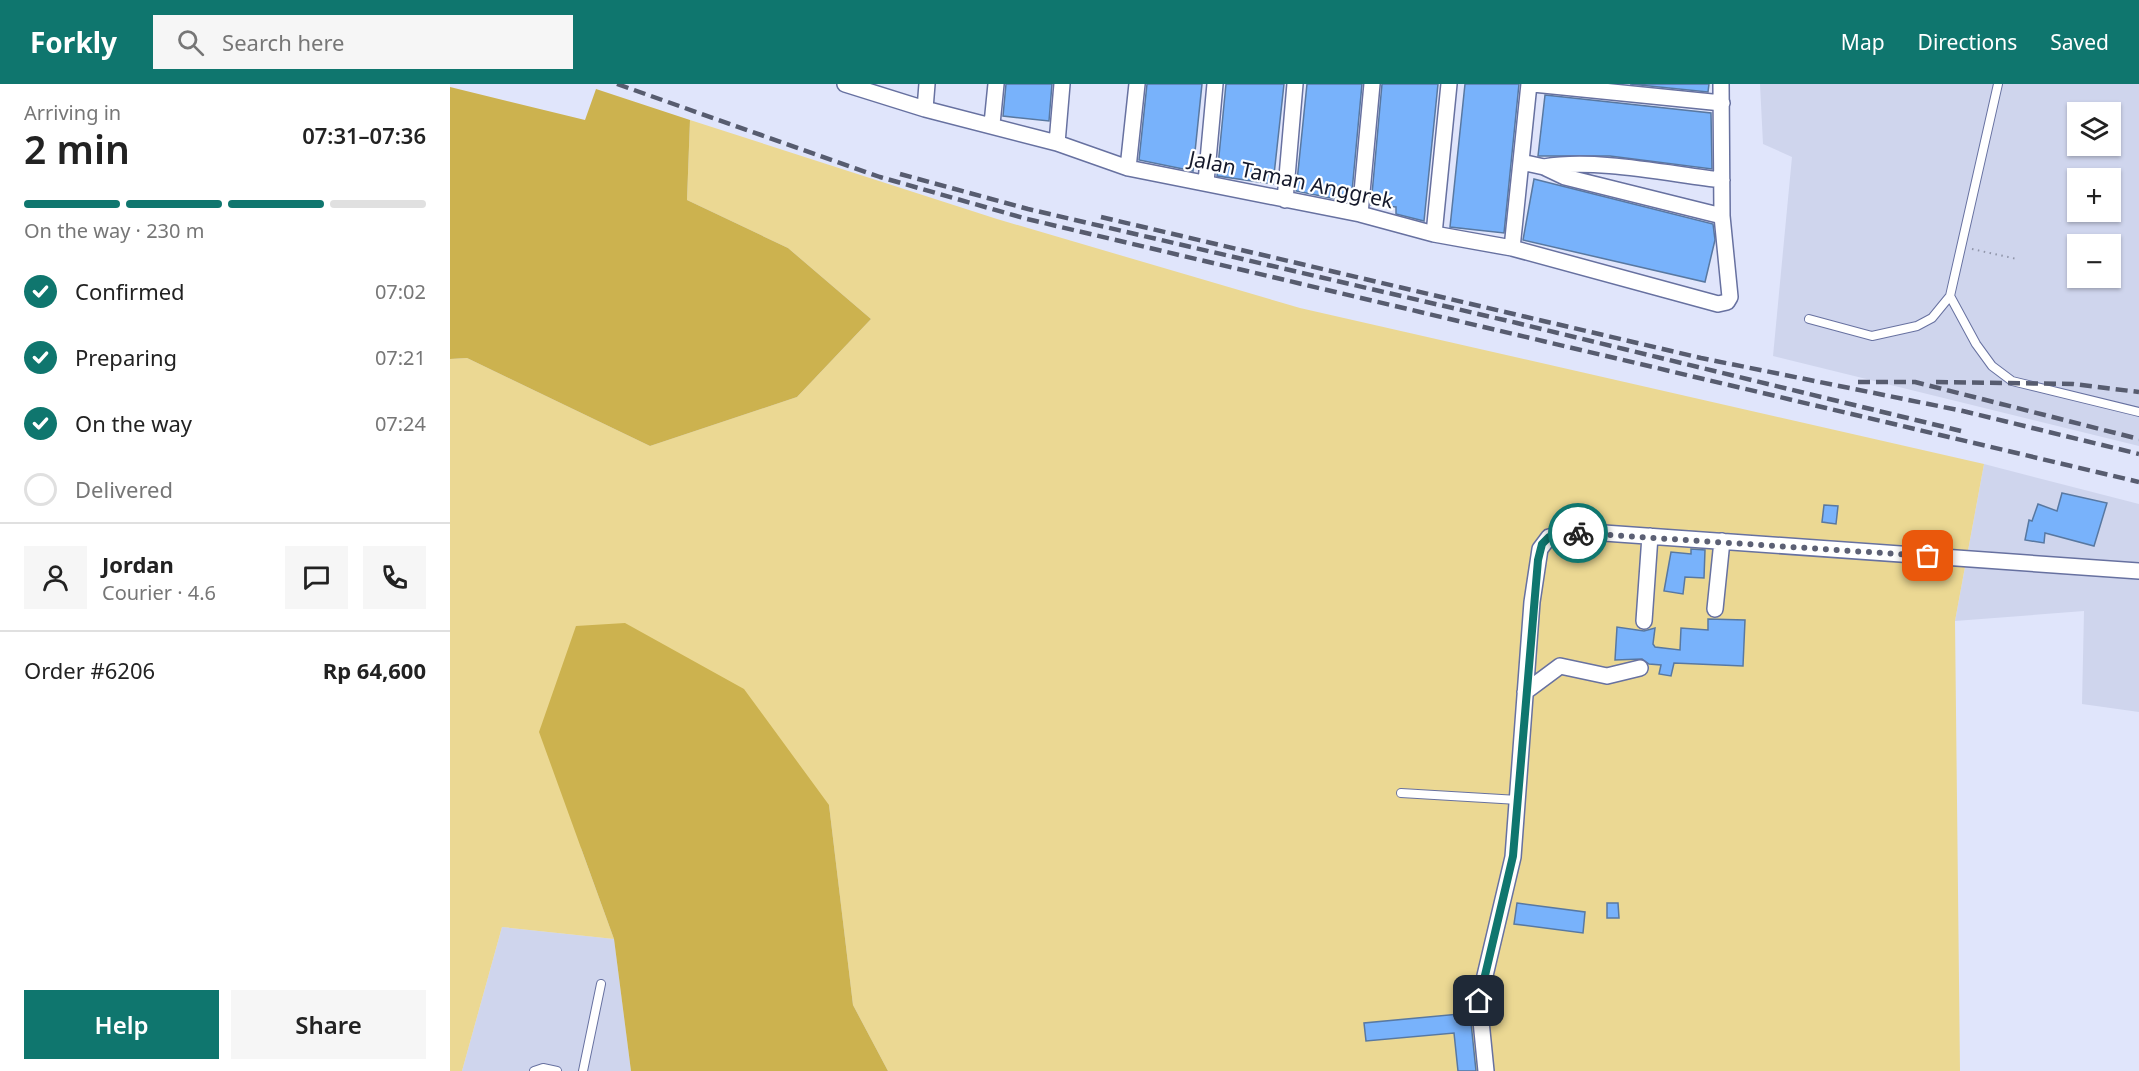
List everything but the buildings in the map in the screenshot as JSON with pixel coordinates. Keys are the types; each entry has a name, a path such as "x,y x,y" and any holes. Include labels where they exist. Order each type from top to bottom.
{"street":[{"path":"925,109 927,84"},
{"path":"992,124 996,84"},
{"path":"1057,143 1062,84"},
{"path":"1128,168 1137,84"},
{"path":"1206,182 1215,84"},
{"path":"1285,200 1295,84"},
{"path":"1360,214 1372,84"},
{"path":"1434,234 1449,84"},
{"path":"1512,248 1531,84 1722,103"},
{"path":"1521,162 1544,167 1565,177 1722,216 1720,84"},
{"name":"Jalan Taman Anggrek","path":"853,85 925,109 992,124 1057,143 1128,168 1360,214 1434,234 1512,248 1718,303 1727,302 1730,297 1722,216"},
{"path":"1544,167 1598,166 1722,180"},
{"path":"1486,1071 1479,1001 1508,884 1518,800 1532,602 1542,544 1549,537 1565,533 1650,536 2139,571"},
{"path":"1644,621 1650,536"},
{"path":"1715,609 1722,541"},
{"path":"1525,692 1560,666 1607,676 1640,668"}],"lane":[{"path":"1809,319 1872,336 1917,326 1932,318 1950,296 1998,84"},
{"path":"1950,296 1976,344 1992,366 2012,381 2139,412"},
{"path":"1401,793 1518,800"},
{"path":"583,1071 601,984"},
{"path":"534,1071 543,1068 557,1071"}],"path":[{"path":"1960,246 2017,260"}],"shaded area":[{"path":"1760,84 2139,84 2139,446 1773,356 1792,157 1763,144"},
{"path":"450,87 585,120 596,89 690,120 687,200 788,248 871,319 797,397 650,446 467,358 450,359"},
{"path":"690,120 997,219 1300,308 1984,464 1955,621 1960,1071 888,1071 853,1005 829,805 581,848 614,939 502,927 462,1071 450,1071 450,359 467,358 650,446 797,397 871,319 788,248 687,200"},
{"path":"1984,464 2139,504 2139,712 2082,704 2084,611 1955,621"},
{"path":"625,623 744,689 829,805 853,1005 888,1071 631,1071 614,939 539,732 576,626"},
{"path":"502,927 614,939 631,1071 462,1071"}],"railway":[{"path":"617,84 880,177 1027,219 2139,482"},
{"path":"900,174 1028,209 1517,323 1961,431"},
{"path":"1101,217 1701,358 1963,411 2139,454"},
{"path":"1858,382 1915,382 2139,439"},
{"path":"1936,382 2073,384 2139,392"}],"way so far":[{"path":"1578,533 1928,556"}],"route":[{"path":"1479,1001 1513,856 1532,602 1540,549 1549,537 1578,533"}]}
